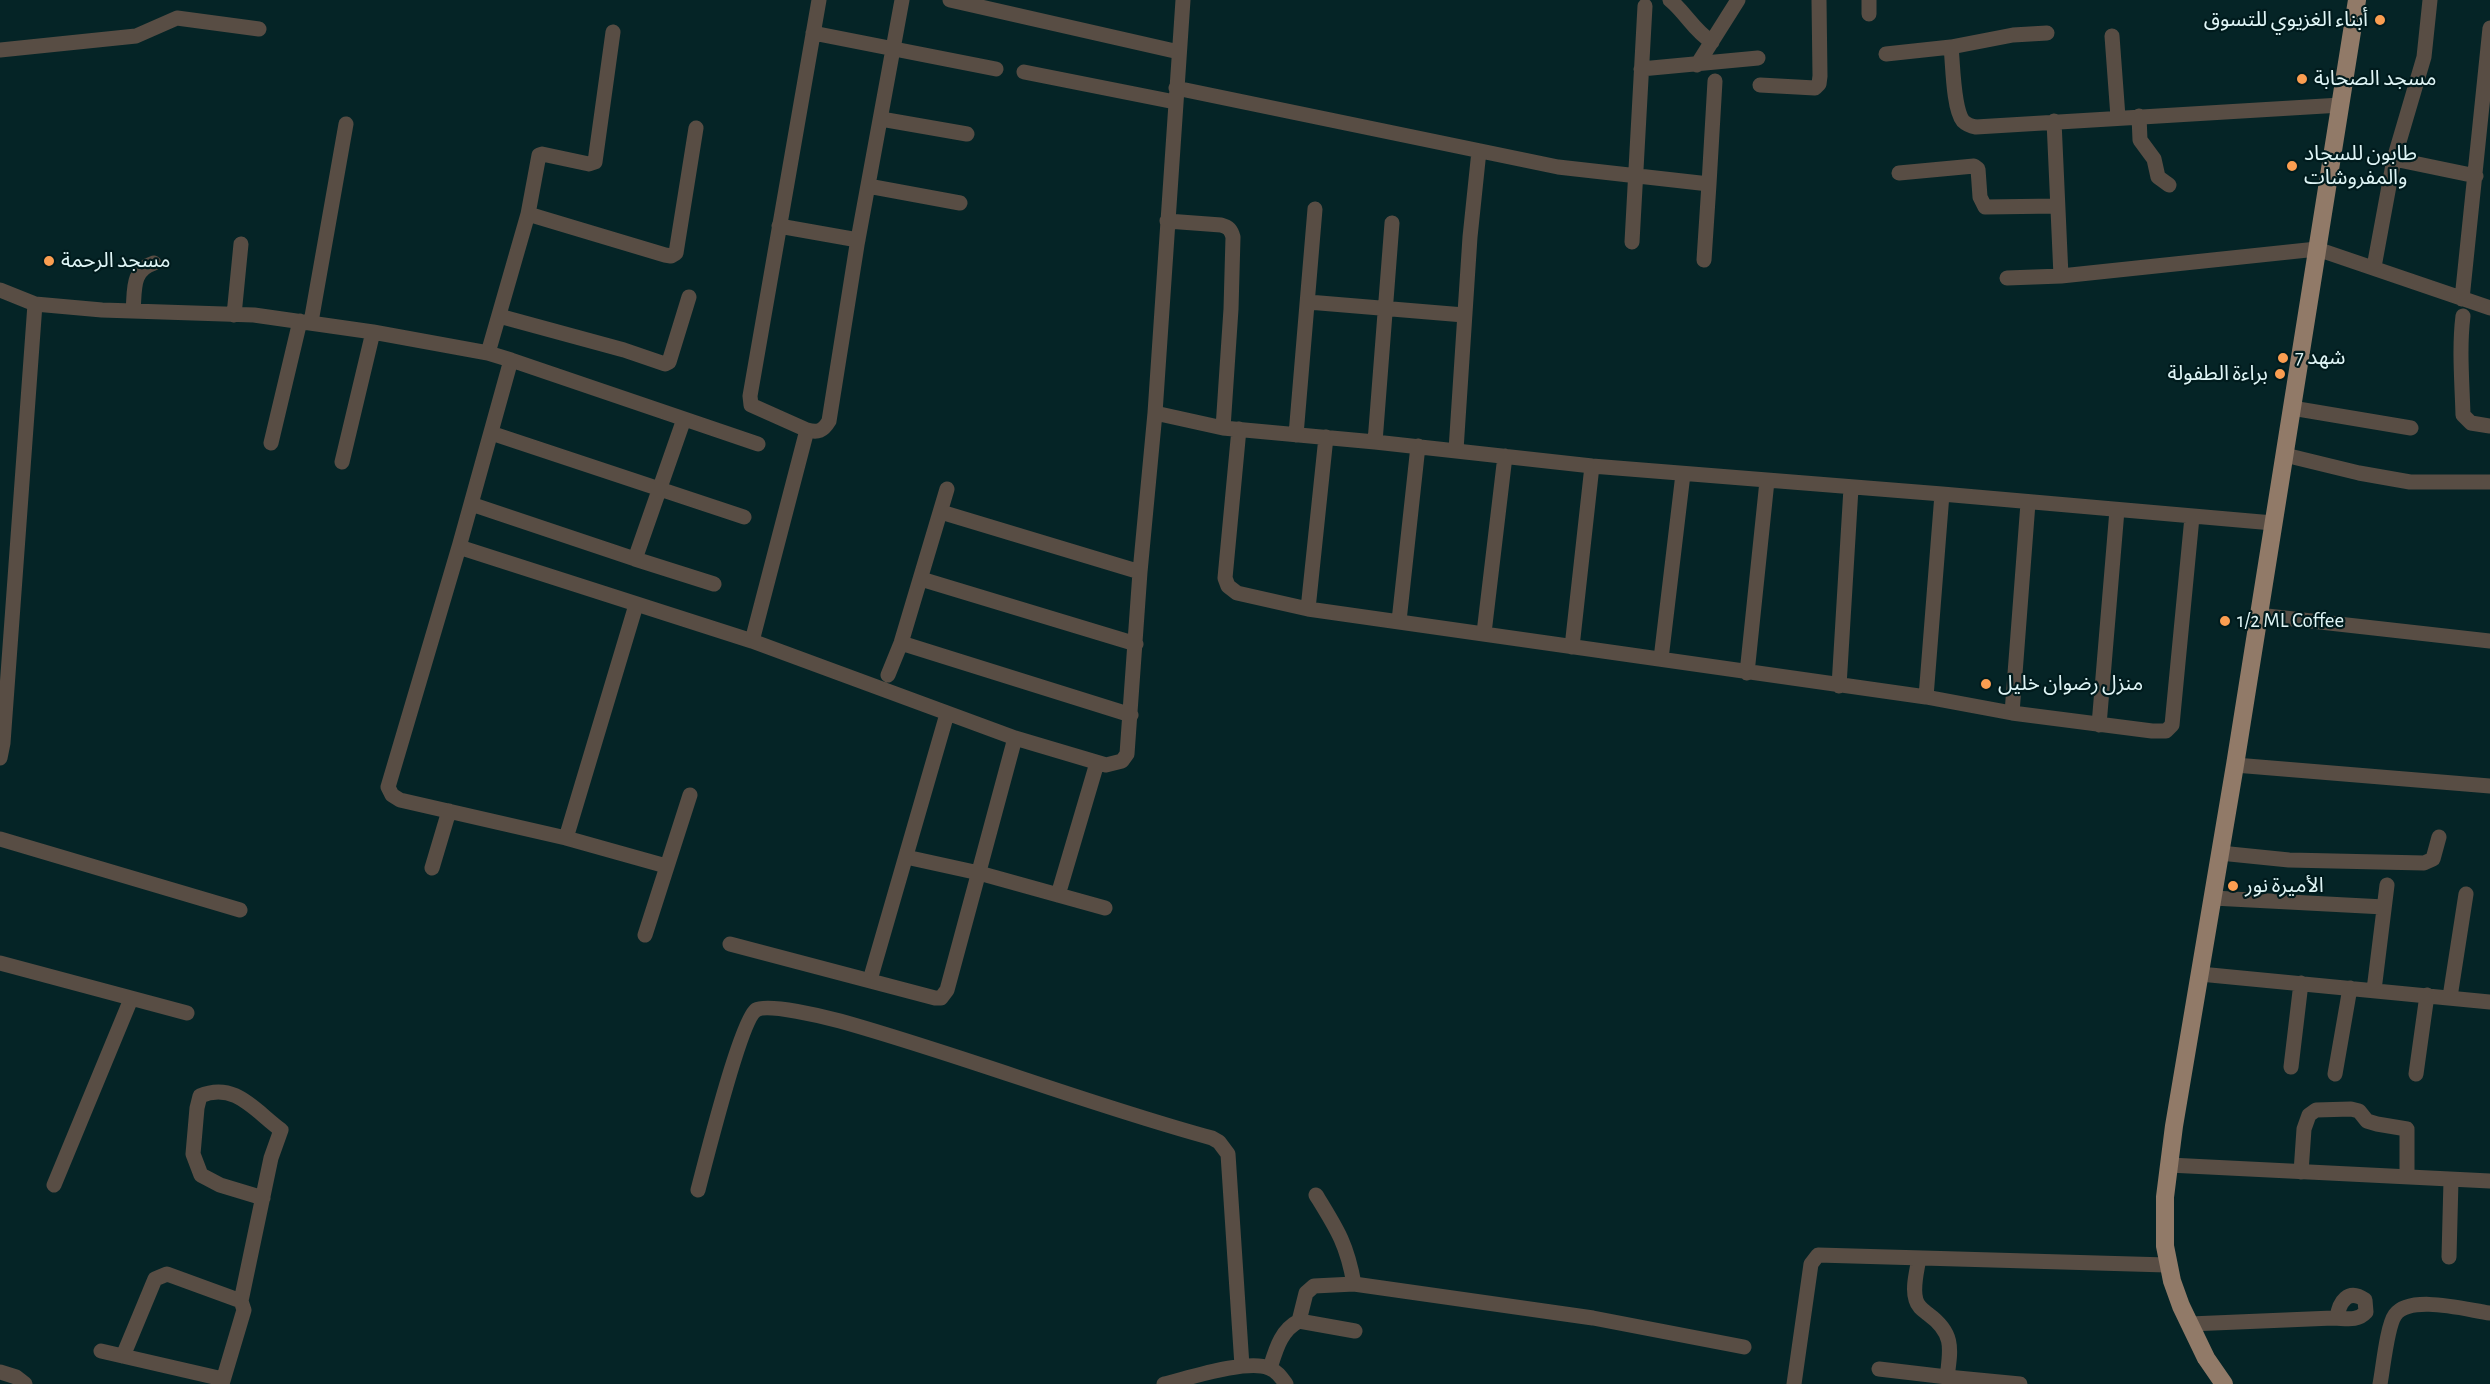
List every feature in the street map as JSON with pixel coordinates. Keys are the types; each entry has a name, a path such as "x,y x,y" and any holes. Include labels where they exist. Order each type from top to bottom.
{"main road":[{"path":"2224,1384 2206,1358 2181,1306 2167,1265 2164,1230 2169,1165 2357,0"}],"street":[{"path":"819,0 750,396 751,405 816,432 826,427 829,421 858,240 902,0"},
{"path":"950,0 1179,52"},
{"path":"459,547 752,641 1015,738 1106,765 1118,763 1125,758 1131,714 1140,572 1164,309 1167,221 1184,0"},
{"path":"1670,0 1683,11 1700,35 1712,42"},
{"path":"1696,65 1738,0"},
{"path":"1760,85 1815,88 1819,84 1819,0"},
{"path":"2374,267 2394,159 2424,57 2430,0"},
{"path":"1632,242 1645,6"},
{"path":"0,50 136,36 177,18 260,29"},
{"path":"2462,299 2490,28"},
{"path":"488,353 528,214 539,155 589,164 594,162 613,32"},
{"path":"813,33 996,69"},
{"path":"1886,54 1951,47 2013,35 2047,33"},
{"path":"2112,36 2118,117"},
{"path":"1951,47 1961,119 1967,125 1976,127 2341,105"},
{"path":"1641,69 1758,58"},
{"path":"1024,72 1176,95 1558,167 1709,184"},
{"path":"1704,260 1715,81"},
{"path":"2139,116 2140,140 2154,159 2158,177 2169,185"},
{"path":"881,119 968,134"},
{"path":"2054,121 2061,276"},
{"path":"271,442 305,321 346,124"},
{"path":"528,214 671,256 678,248 696,128"},
{"path":"1456,450 1464,315 1479,151"},
{"path":"2394,159 2476,176"},
{"path":"1899,173 1974,166 1978,169 1980,197 1985,207 2057,206"},
{"path":"868,186 960,204"},
{"path":"1296,435 1315,209"},
{"path":"1167,221 1227,226 1233,237 1223,429"},
{"path":"1375,442 1392,223"},
{"path":"779,226 858,240"},
{"path":"234,315 241,244"},
{"path":"2007,278 2061,276 2317,249 2490,308"},
{"path":"134,311 136,276 146,265 154,263"},
{"path":"0,291 35,304 305,321 488,353 758,444"},
{"path":"499,316 624,350 665,364 669,362 689,297"},
{"path":"1308,303 1464,315"},
{"path":"0,758 3,743 35,304"},
{"path":"2463,316 2459,348 2463,362 2463,415 2471,423 2490,426"},
{"path":"342,462 373,332"},
{"path":"511,360 388,787 392,795 400,800 566,838 666,866"},
{"path":"2292,408 2411,428"},
{"path":"1155,413 1223,429 1418,446 1592,466 2273,523"},
{"path":"635,559 684,419"},
{"path":"1239,429 1225,578 1228,586 1237,593 1308,609 1926,697 2012,713 2161,732 2170,729 2172,725 2192,517"},
{"path":"752,641 807,430"},
{"path":"491,433 744,517"},
{"path":"1308,609 1326,437"},
{"path":"1399,621 1418,446"},
{"path":"2285,455 2372,476 2410,482 2490,482"},
{"path":"1484,633 1505,456"},
{"path":"1572,647 1592,466"},
{"path":"1660,659 1683,474"},
{"path":"1747,673 1767,481"},
{"path":"1839,686 1851,488"},
{"path":"888,675 901,643 947,489"},
{"path":"1926,697 1942,494"},
{"path":"2012,713 2028,502"},
{"path":"471,504 714,584"},
{"path":"2099,725 2117,510"},
{"path":"941,512 1140,572"},
{"path":"921,579 1136,644"},
{"path":"566,838 636,605"},
{"path":"2258,615 2490,641"},
{"path":"901,643 1131,714"},
{"path":"870,980 948,714"},
{"path":"730,945 935,998 945,995 1015,738"},
{"path":"1058,895 1097,763"},
{"path":"2235,765 2490,786"},
{"path":"645,935 690,795"},
{"path":"432,868 449,811"},
{"path":"2220,853 2289,860 2424,863 2433,859 2439,837"},
{"path":"0,839 240,910"},
{"path":"906,856 979,873 1105,908"},
{"path":"2374,990 2387,885"},
{"path":"2450,998 2466,894"},
{"path":"2213,898 2384,907"},
{"path":"0,963 187,1013"},
{"path":"2200,974 2490,1002"},
{"path":"2291,1067 2301,983"},
{"path":"2335,1074 2350,988"},
{"path":"2416,1074 2427,995"},
{"path":"54,1185 131,999"},
{"path":"698,1190 749,1017 760,1008 774,1008 839,1021 1212,1138 1219,1142 1228,1154 1242,1366"},
{"path":"101,1351 222,1382 244,1310 242,1301 262,1198 271,1158 281,1130 259,1114 244,1098 210,1092 200,1096 196,1108 192,1154 201,1175 220,1185 262,1198"},
{"path":"2301,1172 2304,1129 2309,1115 2316,1110 2351,1109 2359,1111 2367,1121 2406,1129 2407,1178"},
{"path":"2169,1165 2490,1181"},
{"path":"2449,1257 2451,1180"},
{"path":"1316,1195 1339,1233 1348,1254 1354,1284"},
{"path":"1794,1384 1813,1258 1818,1255 2167,1265"},
{"path":"1919,1258 1916,1300 1920,1308 1939,1322 1947,1332 1950,1344 1947,1377"},
{"path":"123,1356 155,1279 160,1276 167,1274 242,1301"},
{"path":"1299,1321 1306,1293 1314,1287 1354,1284 1593,1318 1744,1347"},
{"path":"2380,1384 2392,1322 2400,1310 2417,1303 2490,1313"},
{"path":"2190,1324 2337,1318"},
{"path":"1270,1368 1283,1335 1291,1325 1299,1321 1355,1330"},
{"path":"1164,1384 1242,1366 1259,1365 1278,1373 1286,1384"},
{"path":"1879,1369 2020,1384"},
{"path":"0,1372 16,1377 25,1384"}],"place":[{"name":"أبناء الغزيوي للتسوق","path":"2380,20"},
{"name":"مسجد الصحابة","path":"2302,79"},
{"name":"طابون للسجاد والمفروشات","path":"2292,166"},
{"name":"مسجد الرحمة","path":"49,261"},
{"name":"شهد 7","path":"2283,358"},
{"name":"براءة الطفولة","path":"2280,374"},
{"name":"1/2 ML Coffee","path":"2225,621"},
{"name":"منزل رضوان خليل","path":"1986,684"},
{"name":"الأميرة نور","path":"2233,886"}]}
